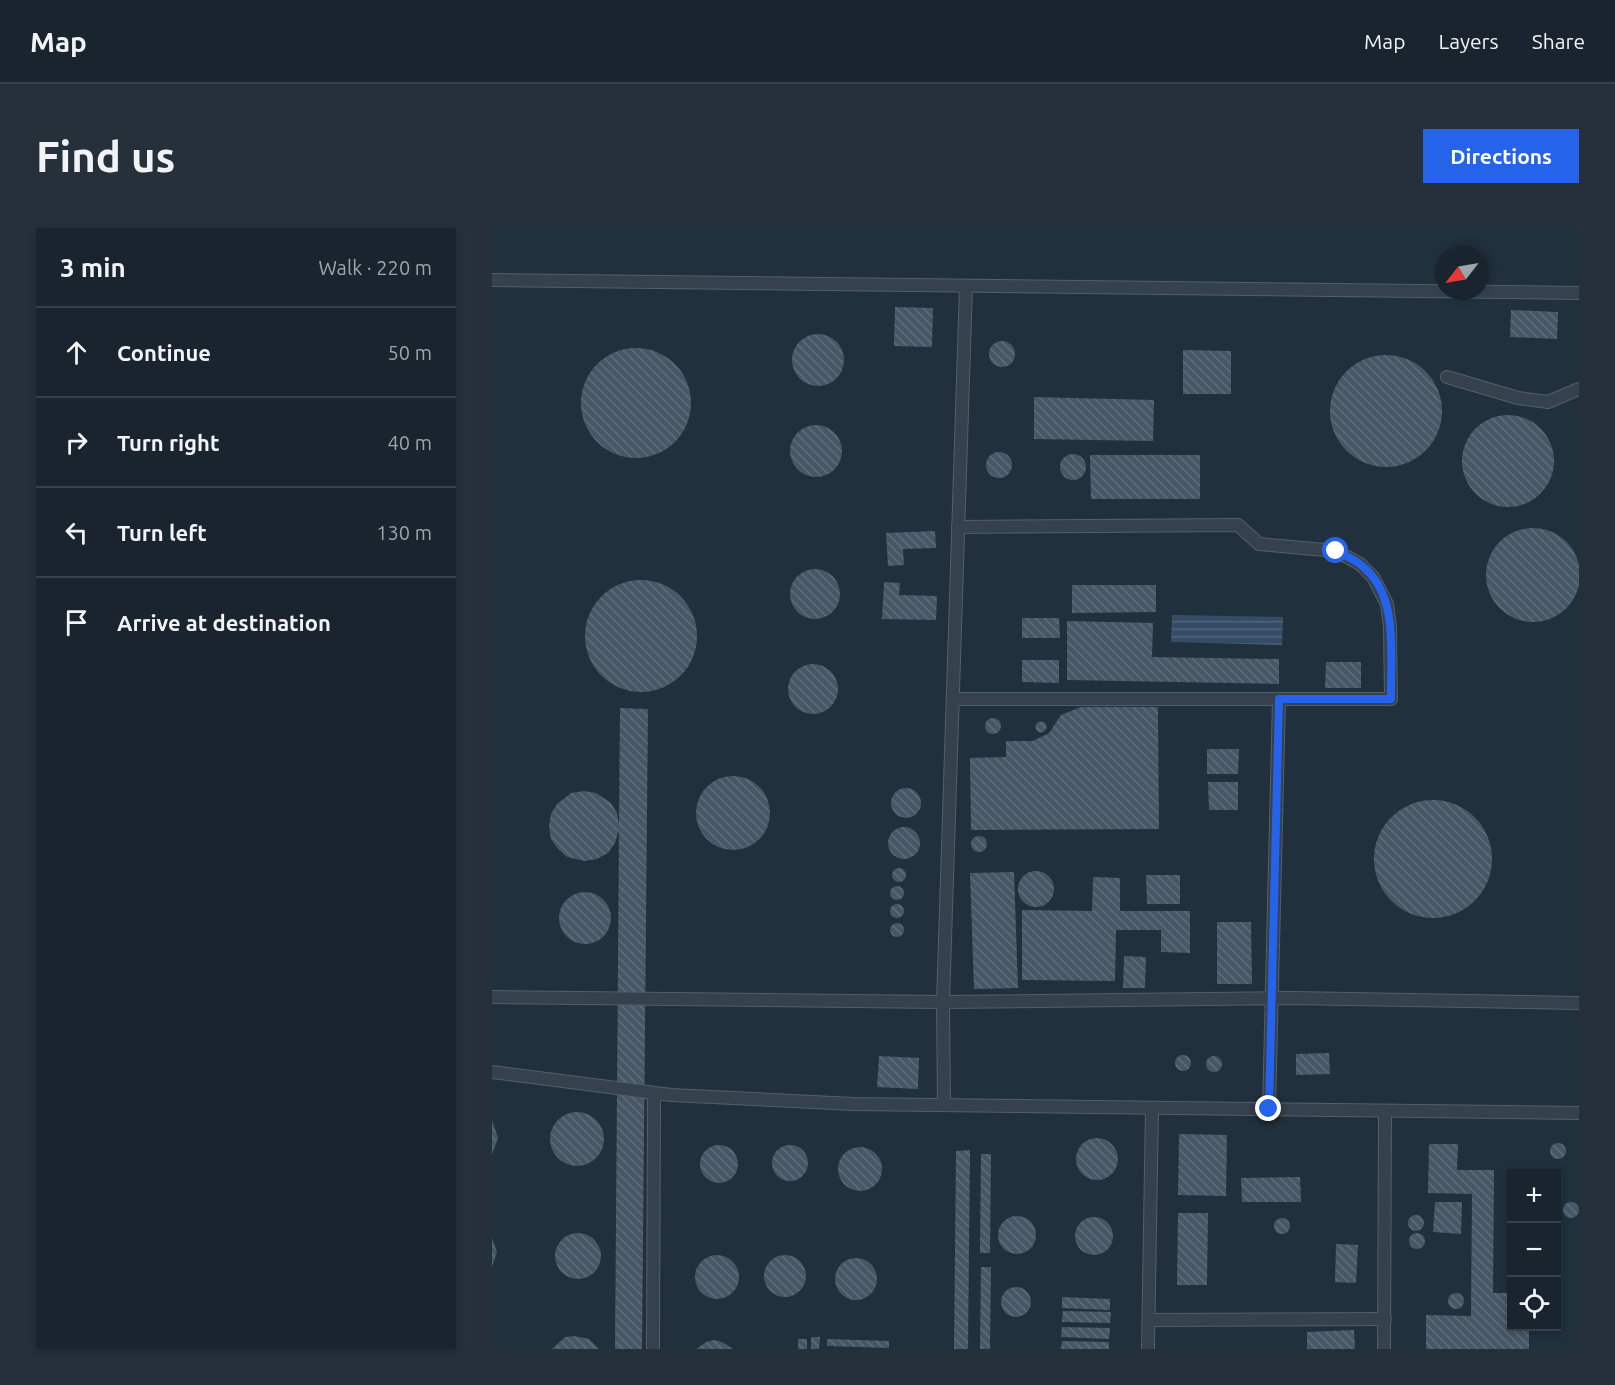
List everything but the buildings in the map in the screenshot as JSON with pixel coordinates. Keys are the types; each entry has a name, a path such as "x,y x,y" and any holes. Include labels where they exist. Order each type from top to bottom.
{"lane":[{"path":"492,280 1579,293"},
{"path":"944,1105 943,1002 966,286"},
{"path":"1447,377 1518,398 1548,402 1579,389"},
{"path":"953,699 1391,699 1387,604 1373,577 1360,564 1336,551 1259,544 1238,525 958,527"},
{"path":"1269,1109 1279,699"},
{"path":"492,998 943,1002 1272,998 1579,1003"},
{"path":"492,1072 654,1093 853,1104 1579,1113"},
{"path":"653,1349 654,1093"},
{"path":"1148,1349 1152,1108"},
{"path":"1384,1349 1385,1111"},
{"path":"1149,1320 1385,1319"}],"water":[{"path":"1172,615 1283,617 1282,645 1171,642"}],"route":[{"path":"1269,1109 1279,699 1391,699 1387,604 1373,577 1360,564 1336,551"}]}
